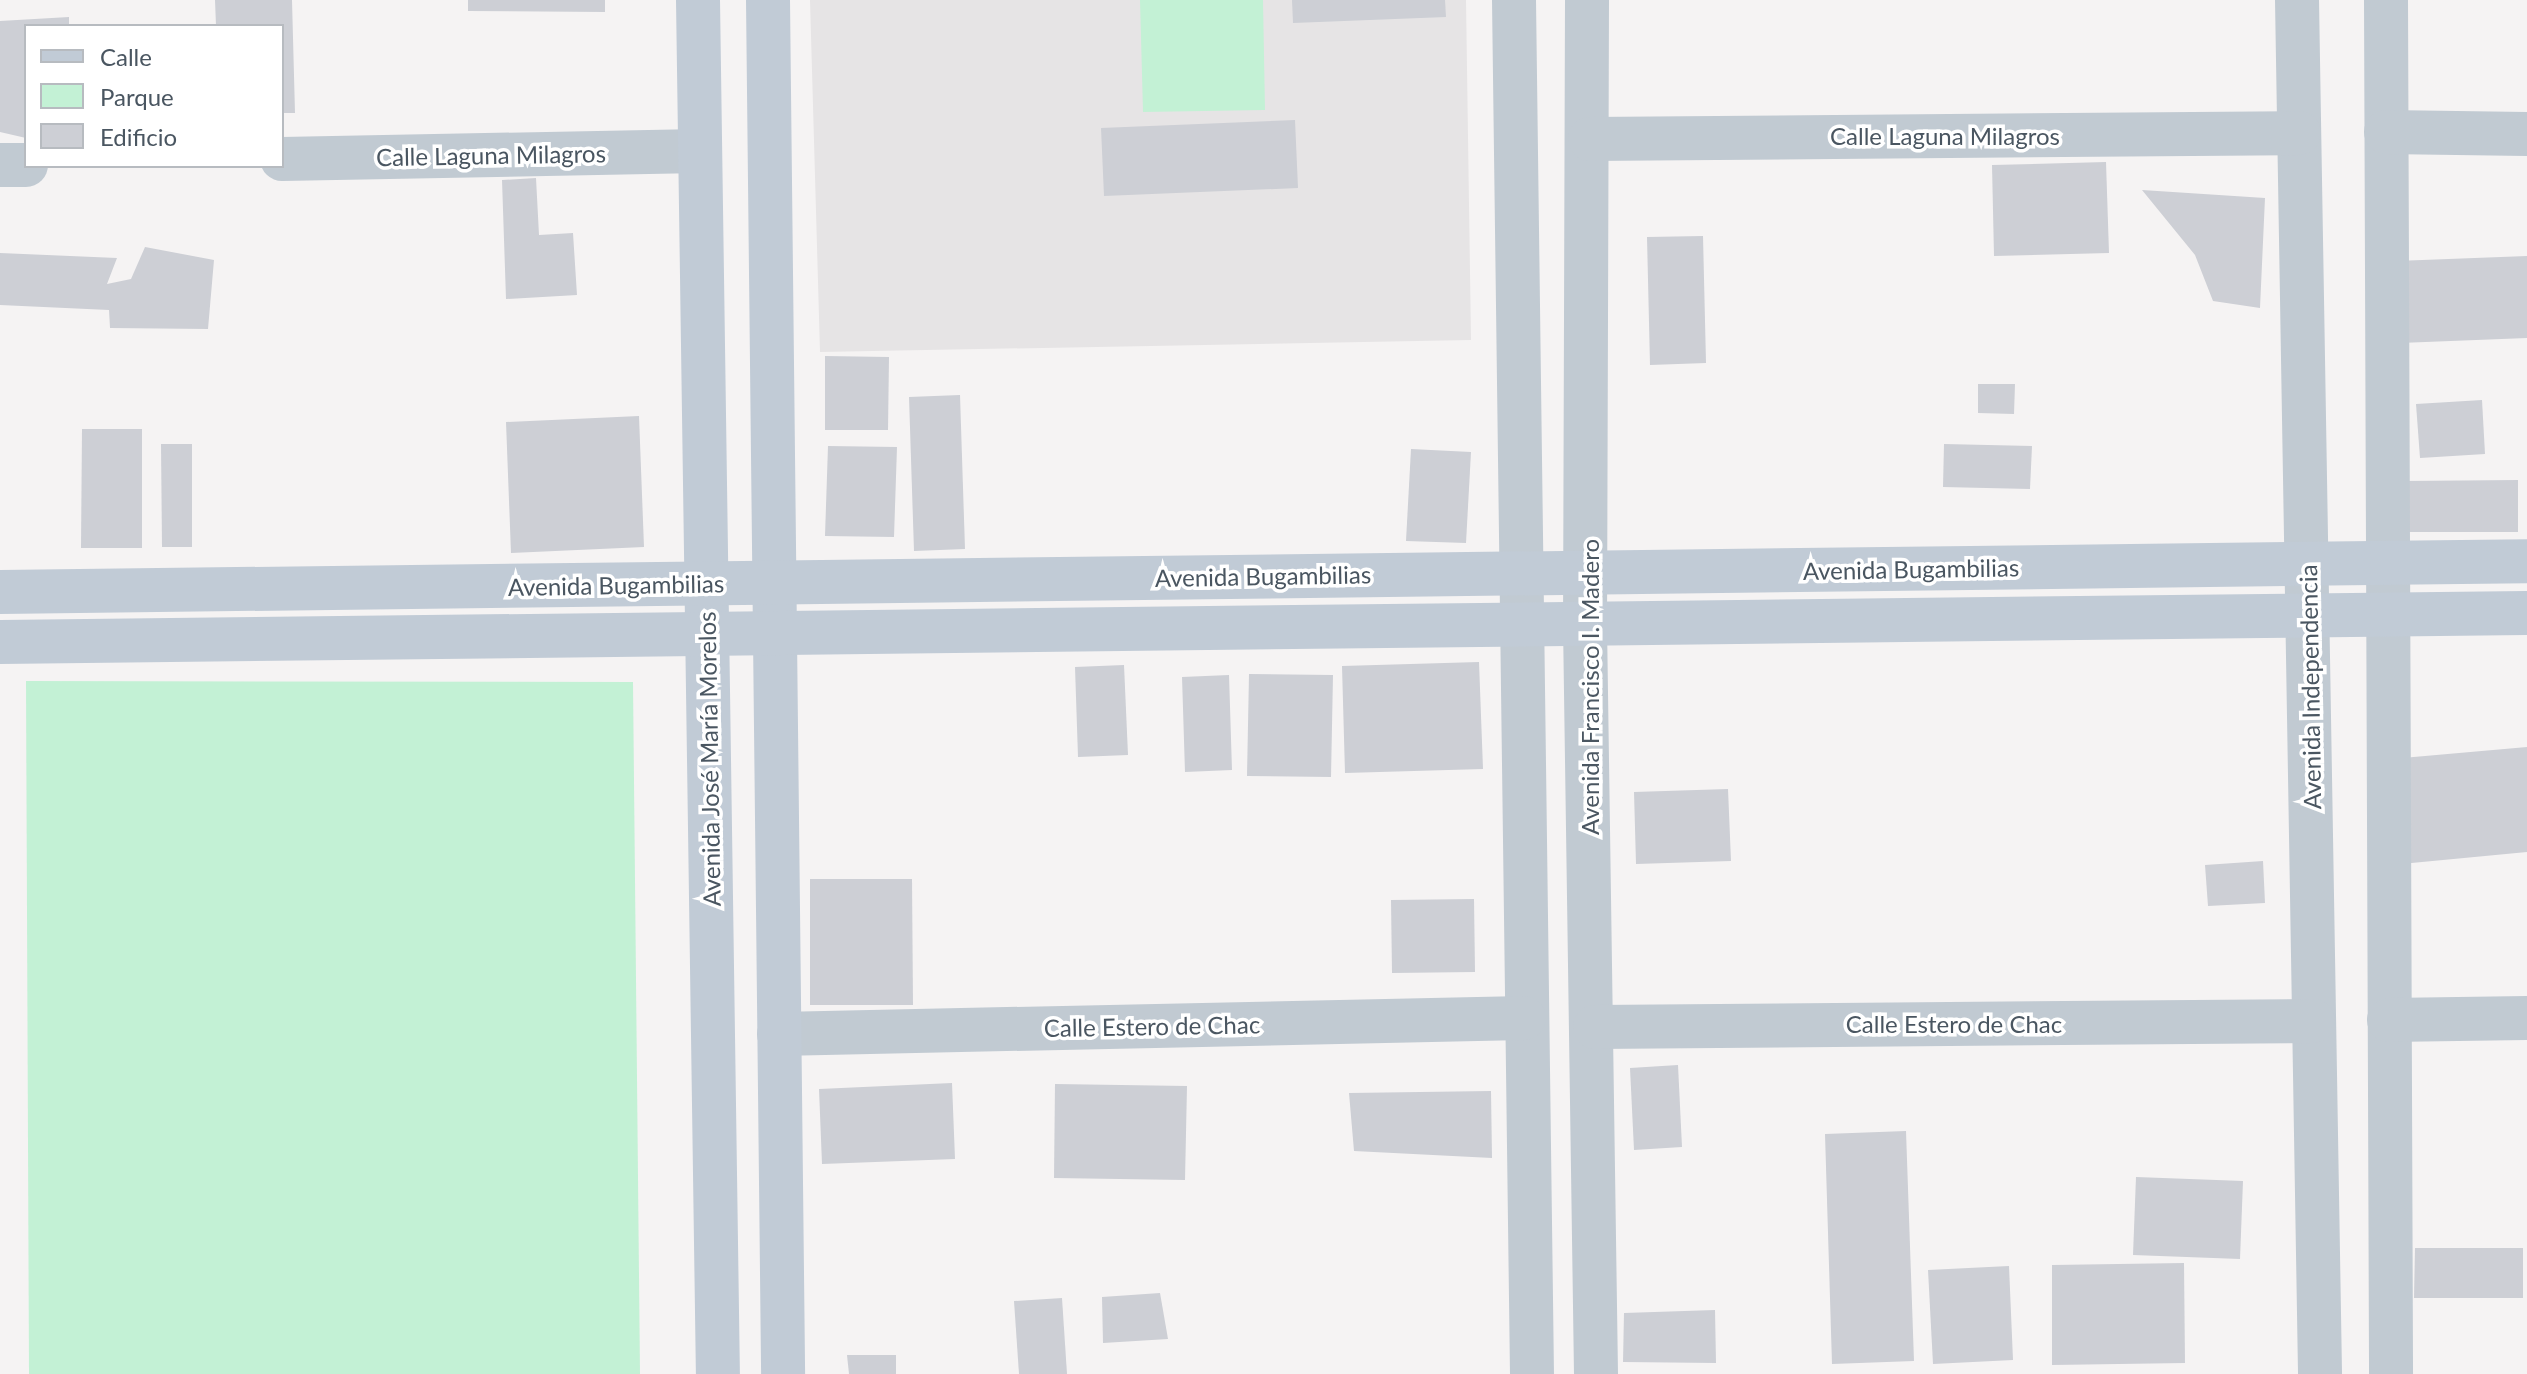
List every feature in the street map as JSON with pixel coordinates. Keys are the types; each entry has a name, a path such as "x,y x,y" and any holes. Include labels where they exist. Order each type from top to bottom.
{"main road":[{"name":"Avenida José María Morelos","path":"698,0 718,1374"},
{"path":"768,0 783,1374"},
{"name":"Avenida Bugambilias","path":"0,592 2527,561"},
{"name":"Avenida Bugambilias","path":"0,642 2527,613"}],"street":[{"path":"1514,0 1524,573 1521,624 1524,1018 1532,1374"},
{"name":"Avenida Francisco I. Madero","path":"1587,0 1590,139 1589,572 1585,624 1595,1027 1596,1374"},
{"name":"Avenida Independencia","path":"2297,0 2309,564 2320,1374"},
{"path":"2386,0 2391,1374"},
{"path":"2386,132 2527,134"},
{"name":"Calle Laguna Milagros","path":"1590,139 2299,133"},
{"name":"Calle Laguna Milagros","path":"284,159 700,151"},
{"path":"0,165 24,165"},
{"name":"Calle Estero de Chac","path":"779,1034 1524,1018"},
{"path":"2389,1020 2527,1018"},
{"name":"Calle Estero de Chac","path":"1595,1027 2313,1021"}],"shaded area":[{"path":"810,0 1466,0 1471,340 820,352"}],"green space":[{"path":"1140,0 1263,0 1265,110 1143,112"},
{"path":"26,681 633,682 640,1374 29,1374"}],"building":[{"path":"215,0 292,0 295,113 284,113 284,24 216,24"},
{"path":"468,0 605,0 605,12 468,11"},
{"path":"1292,0 1445,0 1446,17 1293,23"},
{"path":"69,17 69,24 24,24 24,138 0,132 0,21"},
{"path":"1295,120 1298,188 1104,196 1101,128"},
{"path":"2106,162 2109,253 1994,256 1992,165"},
{"path":"536,178 539,235 573,233 577,295 506,299 502,180"},
{"path":"2142,190 2265,198 2260,308 2213,301 2195,255"},
{"path":"1703,236 1706,363 1650,365 1647,237"},
{"path":"145,247 214,260 208,329 110,328 109,310 0,305 0,253 117,258 107,284 131,279"},
{"path":"2527,256 2527,338 2400,343 2396,261"},
{"path":"825,356 889,357 888,430 825,430"},
{"path":"1978,384 2015,384 2014,414 1978,413"},
{"path":"960,395 965,549 914,551 909,397"},
{"path":"2482,400 2485,454 2420,458 2416,404"},
{"path":"639,416 644,547 511,553 506,422"},
{"path":"82,429 142,429 142,548 81,548"},
{"path":"161,444 192,444 192,547 162,547"},
{"path":"1944,444 2032,446 2030,489 1943,487"},
{"path":"828,446 897,447 894,537 825,536"},
{"path":"1411,449 1471,452 1466,543 1406,541"},
{"path":"2518,480 2518,532 2405,532 2405,481"},
{"path":"1479,662 1483,769 1345,773 1342,666"},
{"path":"1124,665 1128,755 1078,757 1075,667"},
{"path":"1249,674 1333,675 1331,777 1247,776"},
{"path":"1229,675 1232,770 1185,772 1182,677"},
{"path":"2527,747 2527,852 2401,864 2391,759"},
{"path":"1728,789 1731,861 1636,864 1634,792"},
{"path":"2263,861 2265,903 2208,906 2205,865"},
{"path":"810,879 912,879 913,1005 810,1005"},
{"path":"1474,899 1475,972 1392,973 1391,900"},
{"path":"1678,1065 1682,1147 1634,1150 1630,1068"},
{"path":"952,1083 955,1159 822,1164 819,1089"},
{"path":"1055,1084 1187,1086 1185,1180 1054,1178"},
{"path":"1491,1091 1492,1158 1354,1151 1349,1093"},
{"path":"1906,1131 1914,1361 1832,1364 1825,1134"},
{"path":"2136,1177 2243,1181 2240,1259 2133,1255"},
{"path":"2415,1248 2523,1248 2523,1298 2414,1298"},
{"path":"2184,1263 2185,1363 2052,1365 2052,1265"},
{"path":"2009,1266 2013,1360 1933,1364 1928,1270"},
{"path":"1160,1293 1168,1339 1103,1343 1102,1297"},
{"path":"1062,1298 1067,1374 1019,1374 1014,1301"},
{"path":"1715,1310 1716,1363 1623,1362 1624,1313"},
{"path":"847,1355 896,1355 896,1374 849,1374"}]}
